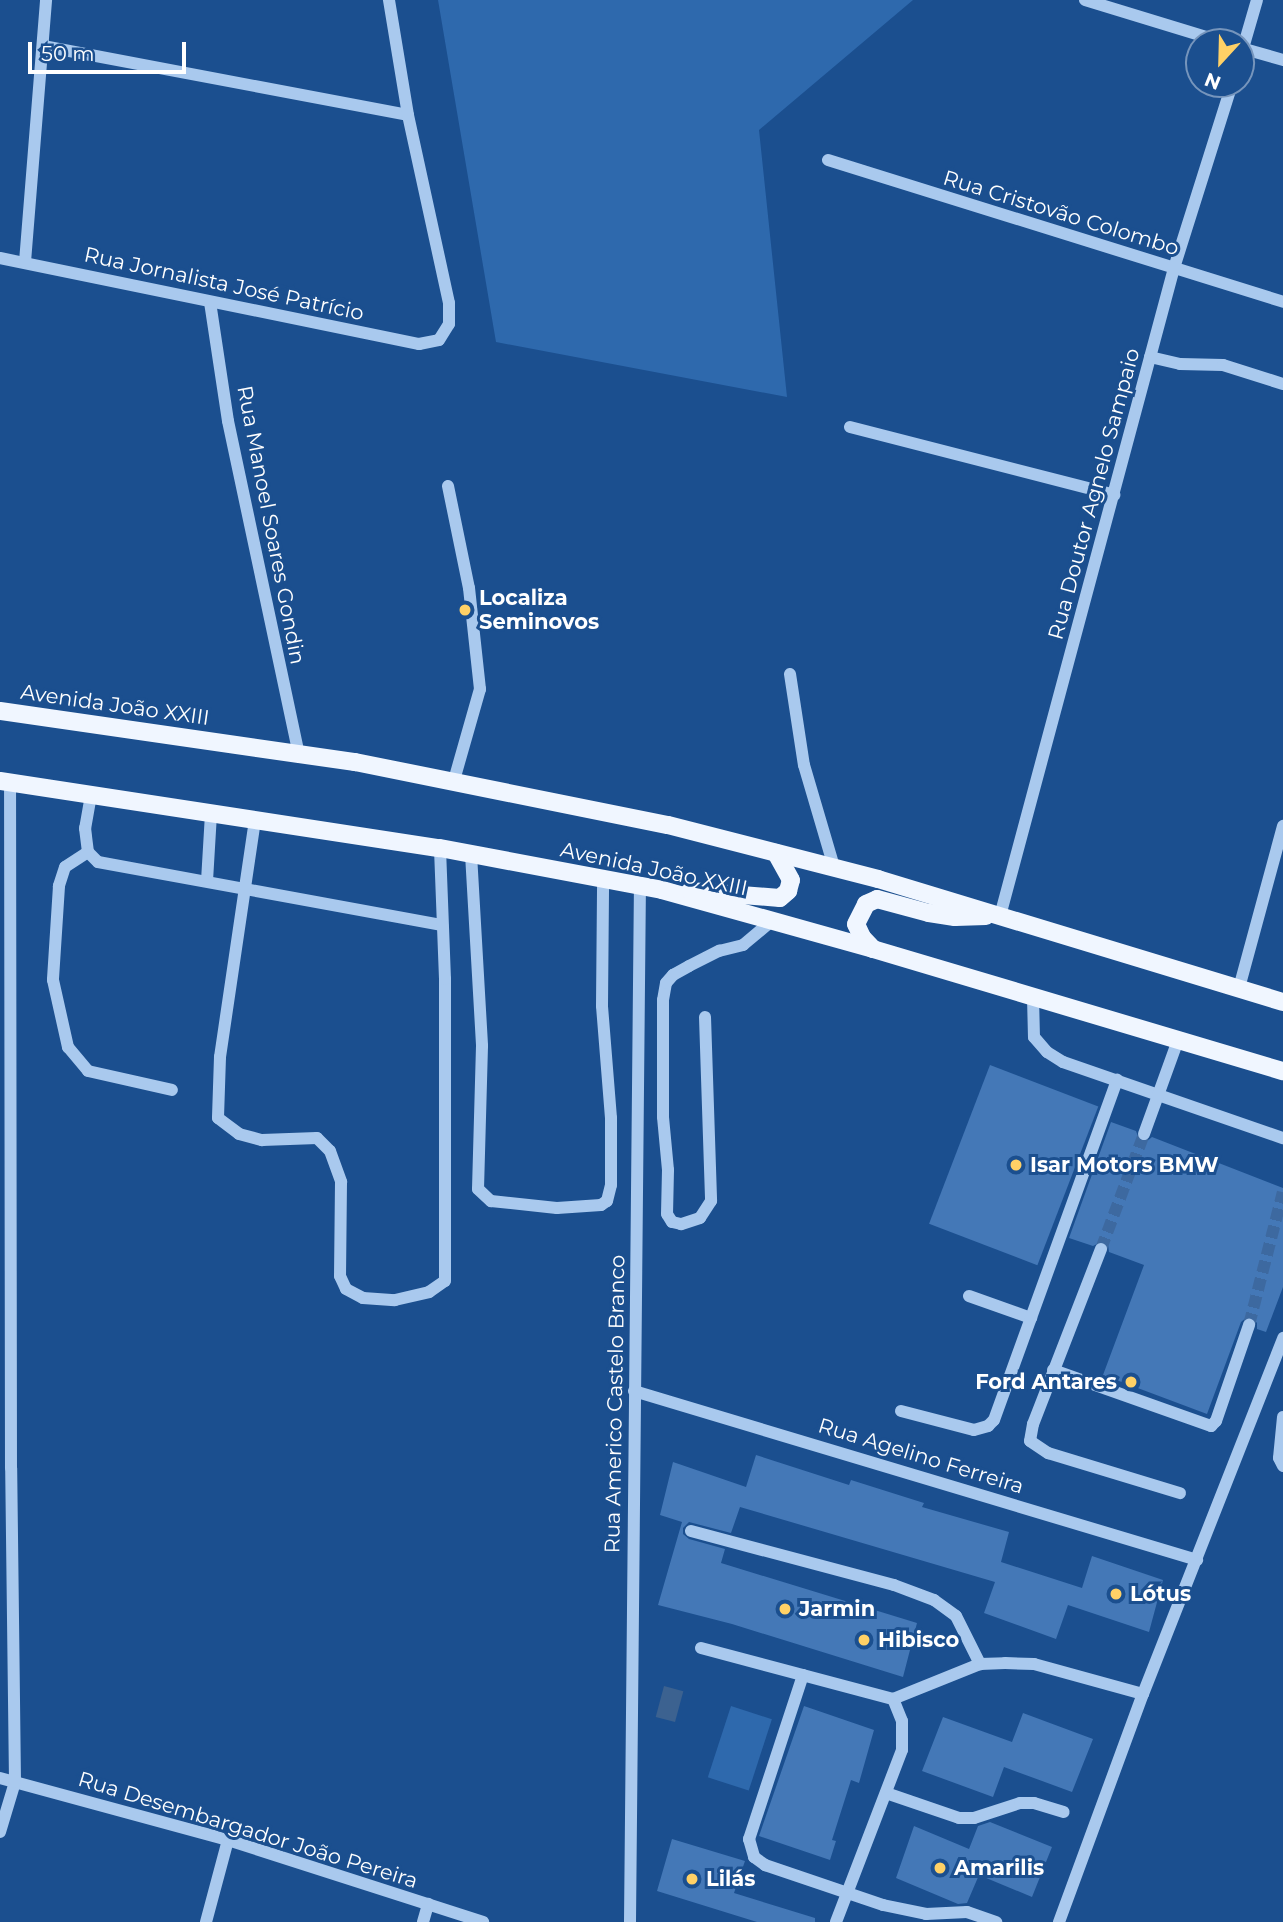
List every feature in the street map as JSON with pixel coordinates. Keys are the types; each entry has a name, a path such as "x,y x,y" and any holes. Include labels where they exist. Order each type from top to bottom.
{"main road":[{"name":"Avenida João XXIII","path":"0,711 299,754 454,780 668,825 834,867 1283,1002"},
{"name":"Avenida João XXIII","path":"5,781 440,848 662,890 873,948 1283,1072"},
{"path":"662,890 735,892 780,898 788,891 791,880 776,853"},
{"path":"873,948 862,937 856,924 866,904 877,899 942,915 1000,916"}],"street":[{"path":"25,262 46,0"},
{"path":"43,46 408,115 389,0"},
{"path":"1085,0 1185,31"},
{"path":"1248,28 1256,0"},
{"path":"1255,53 1283,60"},
{"name":"Rua Doutor Agnelo Sampaio","path":"1000,916 1174,268 1228,98"},
{"name":"Rua Jornalista José Patrício","path":"0,258 419,344 439,340 449,324 449,303 408,115"},
{"name":"Rua Cristovão Colombo","path":"828,160 1283,302"},
{"name":"Rua Manoel Soares Gondin","path":"210,302 228,421 299,754"},
{"path":"1150,357 1191,365 1223,365 1283,384"},
{"path":"850,427 1114,495"},
{"path":"448,486 468,588 480,689 454,780"},
{"path":"790,674 804,765 834,867"},
{"path":"0,1832 15,1782 5,781"},
{"path":"91,795 85,828 88,852 98,862 442,925"},
{"path":"206,881 211,813"},
{"path":"255,820 242,889 220,1057 218,1118 239,1134 262,1140 317,1138 330,1151 341,1182 340,1276 346,1289 363,1298 395,1300 429,1292 445,1281 446,1006 440,848"},
{"path":"1239,988 1283,826"},
{"path":"88,852 65,867 59,886 53,980 68,1047 88,1071 172,1090"},
{"path":"471,855 482,1046 478,1189 491,1201 557,1208 601,1205 607,1201 611,1185 611,1118 602,1006 603,880"},
{"name":"Rua Americo Castelo Branco","path":"630,1922 640,887"},
{"path":"705,1017 711,1201 701,1219 681,1224 672,1222 667,1214 668,1170 663,1116 663,1000 667,984 673,975 689,966 719,951 743,945 773,920"},
{"path":"1033,998 1032,1029 1037,1044 1063,1062 1283,1138"},
{"path":"1144,1134 1178,1040"},
{"path":"901,1411 974,1430 988,1426 994,1420 1117,1080"},
{"path":"1101,1249 1032,1424 1030,1441 1039,1449 1072,1462 1180,1493"},
{"path":"969,1296 1031,1318"},
{"path":"1053,1370 1211,1426 1216,1421 1249,1325"},
{"path":"1059,1922 1143,1694 1283,1338"},
{"name":"Rua Agelino Ferreira","path":"634,1391 1197,1560"},
{"path":"1283,1417 1279,1458 1283,1466"},
{"path":"691,1531 894,1586 934,1600 956,1616 980,1664"},
{"path":"701,1648 893,1699 980,1664 1034,1664 1143,1694"},
{"path":"803,1675 749,1839 750,1849 765,1865 909,1911 967,1912 996,1922"},
{"path":"836,1922 845,1892 887,1793 904,1737 893,1699"},
{"name":"Rua Desembargador João Pereira","path":"0,1778 228,1840 483,1922"},
{"path":"887,1793 959,1818 974,1818 1020,1803 1034,1803 1064,1812"},
{"path":"206,1922 228,1840"},
{"path":"423,1922 428,1904"}],"shaded area":[{"path":"438,0 913,0 759,130 787,397 496,342"},
{"path":"664,1686 683,1691 675,1722 656,1717"},
{"path":"731,1706 772,1719 749,1791 708,1777"}],"building":[{"name":"Isar Motors BMW","path":"990,1065 1098,1107 1037,1265 929,1224"},
{"path":"1111,1122 1136,1131 1140,1142 1146,1142 1152,1137 1283,1188 1283,1287 1266,1332 1257,1329 1257,1323 1252,1317 1241,1322 1207,1414 1103,1375 1144,1265 1109,1252 1108,1244 1103,1241 1093,1246 1069,1238"},
{"path":"756,1455 849,1485 851,1480 924,1503 922,1507 1009,1532 1001,1562 1082,1588 1092,1556 1163,1580 1149,1632 1068,1605 1056,1639 984,1613 995,1582 740,1507 731,1533 689,1522 683,1528 683,1534 689,1539 725,1549 721,1563 917,1623 903,1677 732,1624 658,1605 682,1522 660,1515 673,1462 746,1487"},
{"path":"804,1706 874,1730 859,1783 851,1780 832,1840 836,1841 830,1860 759,1836"},
{"path":"1023,1713 1093,1739 1072,1792 1004,1767 993,1797 922,1771 943,1717 1012,1742"},
{"path":"990,1822 1052,1847 1032,1897 979,1875 967,1903 958,1904 896,1878 914,1826 969,1849 978,1826"},
{"name":"Lilás","path":"672,1839 745,1861 734,1893 815,1918 815,1922 757,1922 657,1891"}],"tunnel":[{"path":"1101,1249 1144,1134"},
{"path":"1249,1325 1283,1192"}],"place":[{"name":"Localiza Seminovos","path":"465,610"},
{"name":"Isar Motors BMW","path":"1016,1165"},
{"name":"Ford Antares","path":"1131,1382"},
{"name":"Lótus","path":"1116,1594"},
{"name":"Jarmin","path":"785,1609"},
{"name":"Hibisco","path":"864,1640"},
{"name":"Amarilis","path":"940,1868"},
{"name":"Lilás","path":"692,1879"}]}
